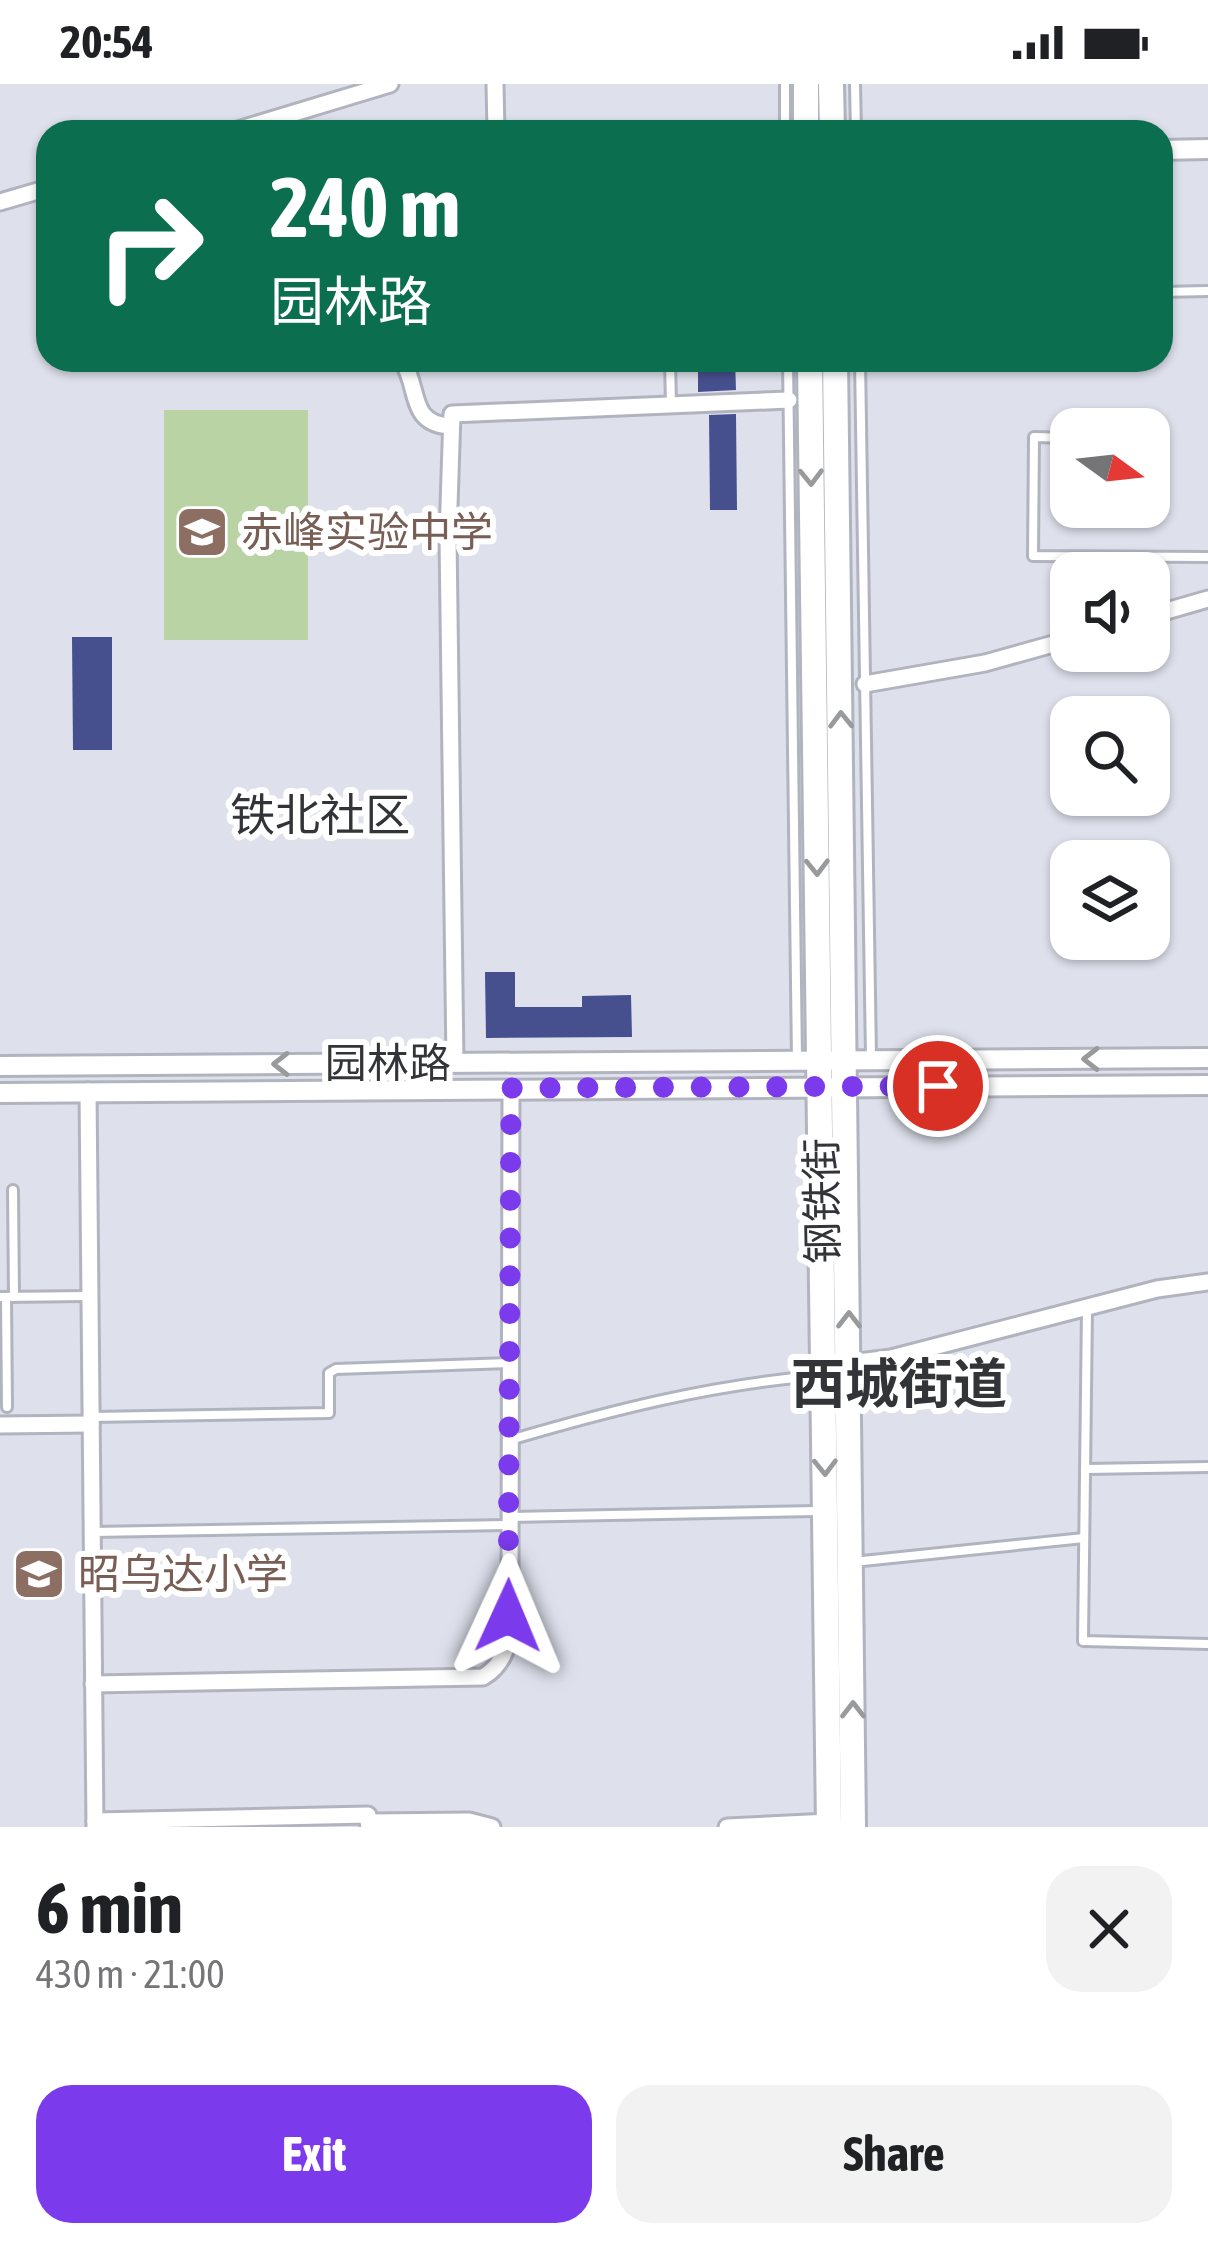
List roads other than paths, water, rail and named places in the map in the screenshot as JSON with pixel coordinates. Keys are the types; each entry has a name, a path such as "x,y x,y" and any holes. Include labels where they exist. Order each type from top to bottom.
{"highway":[{"path":"806,84 806,120"},
{"path":"831,84 832,120"},
{"name":"钢铁街","path":"810,372 809,1060 820,1087 825,1511 837,1825"},
{"name":"钢铁街","path":"836,372 859,1060 848,1087 851,1562 837,1825"}],"street":[{"path":"270,120 389,84"},
{"path":"495,84 496,120"},
{"path":"1173,149 1208,148"},
{"path":"0,202 36,192"},
{"path":"406,372 421,416 432,425 449,427"},
{"path":"455,1063 452,414 789,400"},
{"path":"1170,610 1208,599"},
{"path":"865,684 986,663 1050,644"},
{"name":"园林路","path":"0,1066 1208,1058"},
{"name":"园林路","path":"0,1093 1208,1085"},
{"path":"94,1684 483,1677 501,1666 507,1650 510,1521 511,1088"},
{"path":"88,1091 94,1824 368,1815 368,1824 469,1821 492,1827"},
{"path":"850,1363 891,1358 1157,1289 1208,1282"},
{"path":"0,1425 91,1420"},
{"path":"727,1827 837,1825"}],"lane":[{"path":"784,84 785,120"},
{"path":"856,84 856,120"},
{"path":"1173,292 1208,291"},
{"path":"670,372 671,405"},
{"path":"788,372 809,1060"},
{"path":"859,1060 865,684 860,372"},
{"path":"1050,437 1034,437 1033,556 1208,557"},
{"path":"7,1407 13,1190"},
{"path":"7,1297 90,1296"},
{"path":"1087,1309 1083,1641 1208,1644"},
{"path":"91,1420 329,1413 329,1373 336,1369 511,1363"},
{"path":"510,1440 635,1403 730,1383 824,1376"},
{"path":"1085,1469 1208,1467"},
{"path":"92,1532 825,1511"},
{"path":"851,1562 1084,1538"}],"place":[{"name":"赤峰实验中学","path":"202,532"},
{"name":"昭乌达小学","path":"39,1574"}],"district":[{"name":"铁北社区","path":"320,815"},
{"name":"西城街道","path":"899,1384"}]}
